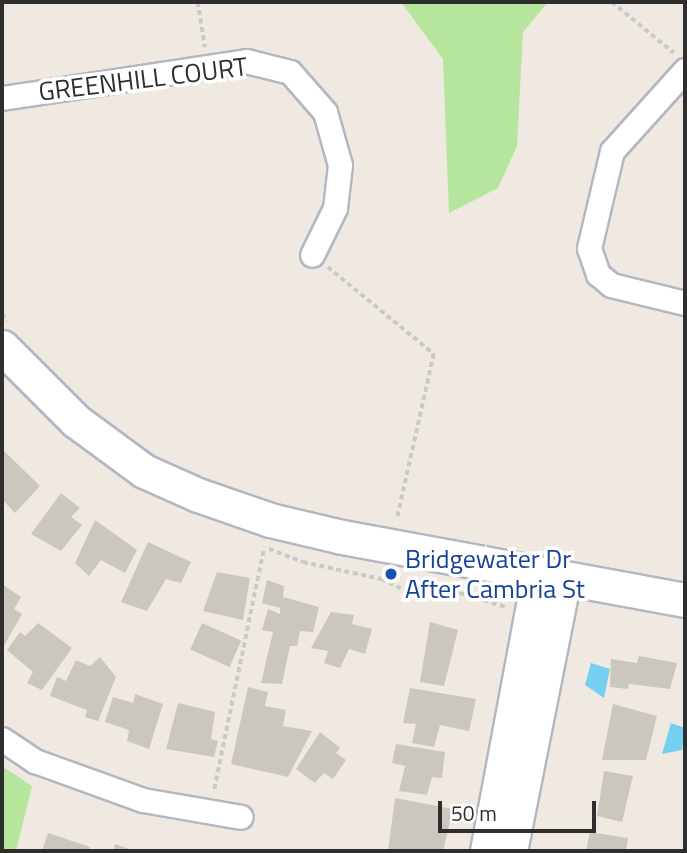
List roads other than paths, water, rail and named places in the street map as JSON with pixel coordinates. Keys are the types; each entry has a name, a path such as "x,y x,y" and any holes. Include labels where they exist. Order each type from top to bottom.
{"street":[{"name":"GREENHILL COURT","path":"2,98 246,61 290,72 325,112 340,165 335,208 312,255"},
{"path":"681,62 612,151 589,248 598,274 611,285 685,303"},
{"path":"5,335 76,421 144,471 270,520 393,546 685,621"},
{"path":"2,374 47,421 110,472 175,506 265,543 550,587 685,600"},
{"path":"486,851 550,587"},
{"path":"510,851 550,587"},
{"path":"2,738 35,761 143,800 210,809 241,817"}],"water":[{"path":"591,663 610,669 604,698 585,685"},
{"path":"671,723 685,728 682,750 662,754"}],"place":[{"name":"Bridgewater Dr After Cambria St","path":"391,574"}]}
